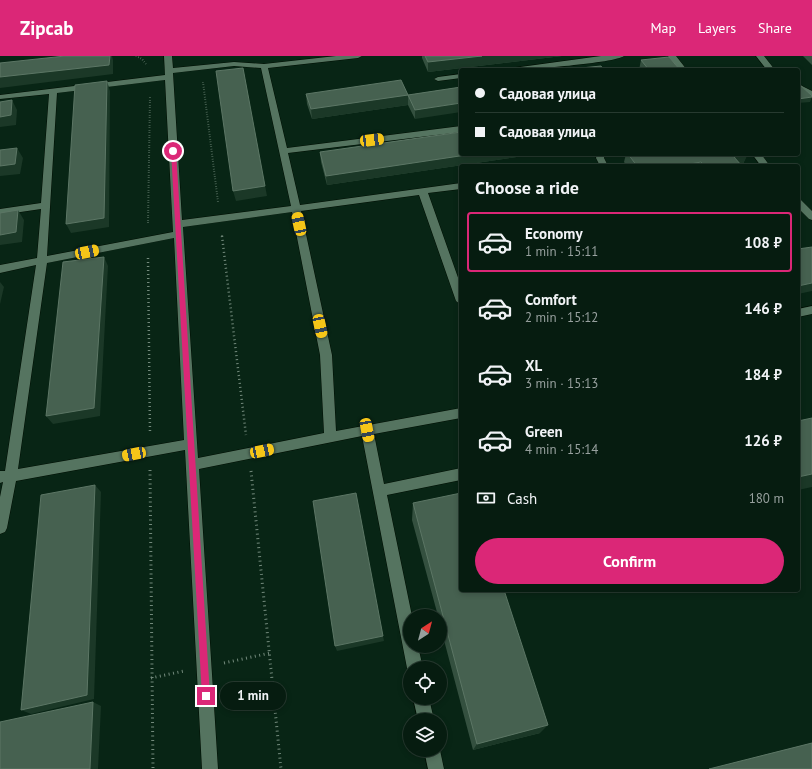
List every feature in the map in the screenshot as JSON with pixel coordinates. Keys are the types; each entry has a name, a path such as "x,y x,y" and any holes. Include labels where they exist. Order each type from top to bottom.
{"street":[{"path":"168,56 210,769"},
{"path":"0,97 150,80 169,74 234,64 264,66 358,56"},
{"path":"526,68 620,56"},
{"path":"672,56 681,68"},
{"path":"760,56 769,68"},
{"path":"264,66 326,355 330,437"},
{"path":"438,79 459,76"},
{"path":"800,87 812,95"},
{"path":"0,528 5,477 42,261 53,91"},
{"path":"283,151 459,129"},
{"path":"758,156 764,164"},
{"path":"0,269 148,240 178,229 220,219 296,210 459,186"},
{"path":"423,192 459,295"},
{"path":"800,204 812,217"},
{"path":"0,212 45,206"},
{"path":"800,313 812,310"},
{"path":"192,465 330,437 459,413"},
{"path":"367,430 403,609"},
{"path":"5,477 191,444"},
{"path":"379,491 459,474"},
{"path":"433,757 436,769"}],"path":[{"path":"136,56 142,59 150,69 148,240 153,769"},
{"path":"201,68 249,454 281,769"}],"building":[{"path":"65,56 110,56 109,65 0,77 0,63"},
{"path":"425,56 482,56 428,62"},
{"path":"669,57 678,68 647,68 641,60"},
{"path":"601,66 602,68 581,68"},
{"path":"243,68 265,186 233,191 216,71"},
{"path":"401,80 408,95 311,109 306,94"},
{"path":"107,81 104,218 66,224 75,85"},
{"path":"800,85 812,96 800,99"},
{"path":"459,87 459,103 415,110 408,95"},
{"path":"12,100 11,115 0,117 0,102"},
{"path":"459,132 460,156 326,176 320,152"},
{"path":"17,148 15,164 0,166 0,150"},
{"path":"630,156 739,156 734,157 740,164 703,164 701,162 690,164 636,164"},
{"path":"18,210 16,232 0,235 0,213"},
{"path":"812,247 812,283 800,286 800,249"},
{"path":"104,257 94,408 46,416 63,262"},
{"path":"812,418 812,474 800,477 800,421"},
{"path":"95,485 87,695 21,710 41,495"},
{"path":"356,493 383,636 335,646 313,501"},
{"path":"459,493 459,592 505,592 548,725 477,744 447,631 447,609 441,609 413,503"},
{"path":"93,702 90,769 0,769 0,722"},
{"path":"812,743 812,769 709,769"}],"route":[{"path":"173,151 206,696"}]}
